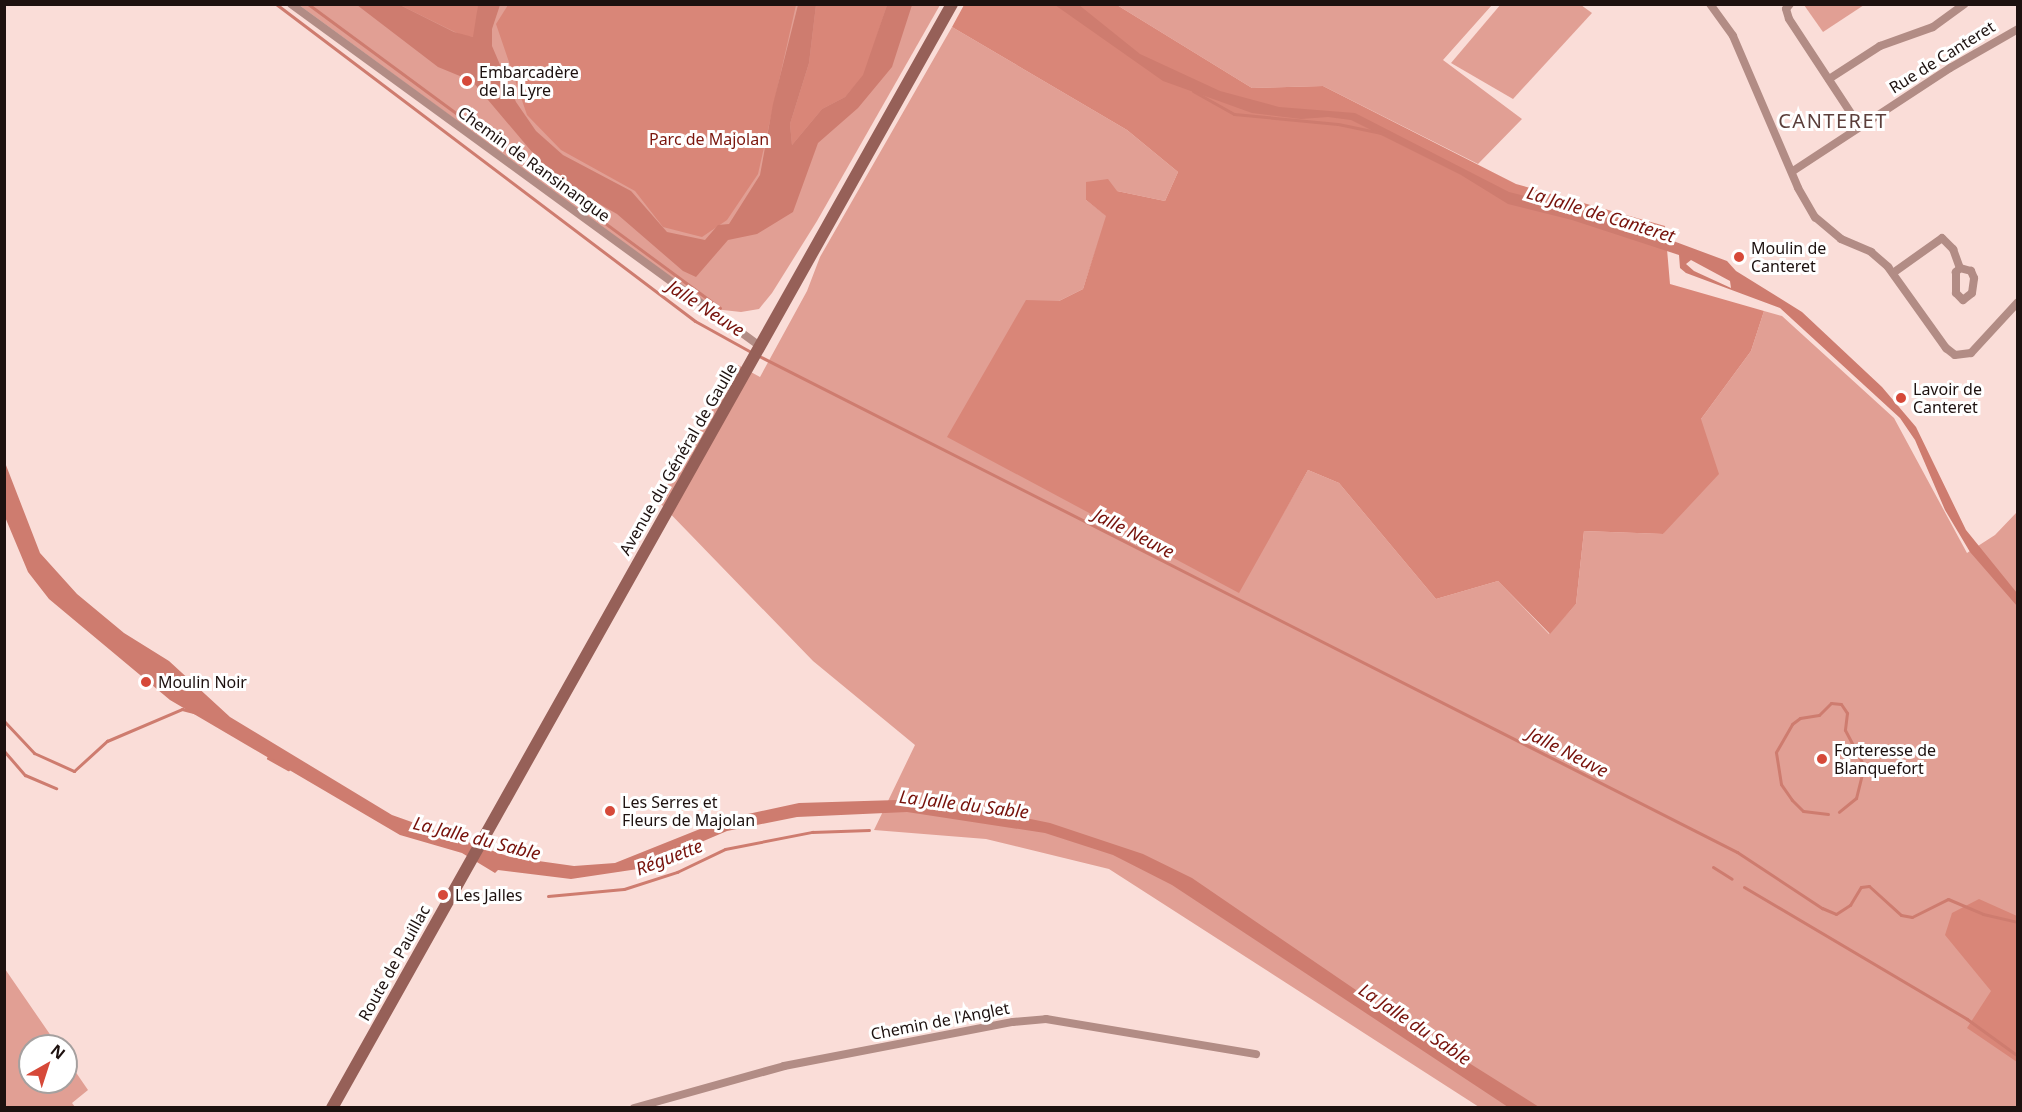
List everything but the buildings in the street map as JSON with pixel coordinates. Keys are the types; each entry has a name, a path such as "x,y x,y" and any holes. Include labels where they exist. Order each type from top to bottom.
{"main road":[{"name":"Avenue du Général de Gaulle","path":"485,836 952,4"},
{"name":"Route de Pauillac","path":"332,1107 485,836"}],"street":[{"name":"Chemin de Ransinangue","path":"291,4 761,347"},
{"path":"1710,4 1733,36 1805,201 1824,227 1871,252 1893,273 1946,348 1963,356 2018,302"},
{"path":"1790,4 1786,14 1860,127"},
{"path":"1829,79 1880,46 1933,27 1958,6"},
{"name":"Rue de Canteret","path":"1793,171 2018,29"},
{"path":"1893,273 1942,238 1953,249 1960,268"},
{"name":"Chemin de l'Anglet","path":"634,1107 784,1066 1013,1022 1046,1019 1256,1054"}],"green space":[{"path":"1501,4 1581,5 1592,13 1513,99 1451,63"},
{"name":"Parc de Majolan","path":"299,5 940,5 817,221 772,293 759,309 741,312 714,309"},
{"path":"400,5 478,5 476,34 473,37 461,35"},
{"path":"508,5 796,5 758,174 727,220 702,237 663,227 635,191 561,150 527,115 496,24"},
{"path":"816,5 887,5 864,75 845,97 822,109 792,145 790,124 809,63"},
{"path":"964,5 1117,5 1252,88 1323,86 1516,184 1665,226 1670,284 1764,311 1751,351 1701,419 1719,474 1663,534 1584,531 1576,604 1550,634 1498,581 1436,599 1339,483 1308,470 1239,593 947,437 1026,300 1059,301 1083,289 1106,216 1086,200 1086,182 1108,179 1117,191 1165,201 1178,172 1127,130 952,27"},
{"path":"1117,5 1492,5 1443,60 1522,119 1478,164 1323,86 1252,88"},
{"path":"1804,5 1864,5 1823,32"},
{"path":"952,27 1127,130 1178,172 1165,201 1117,191 1086,200 1107,216 1083,289 1059,301 1238,592 1308,470 1339,483 1436,599 1498,581 1549,634 1576,604 1584,531 1663,534 1701,419 1751,351 1764,311 1782,316 1894,418 1967,553 1995,535 2017,512 2017,1107 1479,1107 1109,869 986,839 874,830 915,745 813,661 658,501 738,365 760,377 807,291 820,257"},
{"path":"1979,899 2017,916 2017,1062 1967,1028 1991,991 1945,935 1952,913"},
{"path":"5,969 50,1034 18,1034 18,1094 78,1094 78,1075 88,1090 72,1103 75,1107 5,1107"}],"shaded area":[{"path":"357,5 400,5 454,32 473,37 478,5 500,5 492,29 492,46 516,102 536,131 563,155 631,191 667,232 705,240 718,225 729,224 760,175 773,104 798,5 816,5 809,63 790,124 792,145 822,109 845,97 863,75 887,5 912,5 892,67 858,108 818,143 793,212 757,234 728,240 696,277 683,271 617,214 554,178 472,81 438,67"},
{"path":"1055,5 1079,5 1140,54 1220,91 1279,107 1355,113 1509,192 1606,216 1727,261 1736,271 1802,312 1882,387 1916,427 1966,530 2017,593 2017,606 1970,552 1945,510 1915,440 1900,418 1780,308 1686,273 1680,268 1679,255 1572,220 1508,204 1461,175 1351,120 1328,117 1301,119 1252,113 1163,81","holes":["1691,260 1730,281 1731,288 1694,271 1686,264"]},
{"path":"4,460 40,553 77,594 124,633 169,661 230,717 392,815 510,857 574,866 615,863 725,819 799,803 897,800 996,812 1050,823 1143,854 1192,878 1391,1014 1539,1107 1508,1107 1172,885 1113,855 1045,833 907,812 797,817 727,831 638,869 571,879 498,870 495,873 462,853 400,835 170,700 49,599 28,572 5,517"}],"waterway":[{"name":"Jalle Neuve","path":"276,4 695,321 751,352"},
{"path":"308,4 720,308"},
{"name":"La Jalle de Canteret","path":"1193,91 1234,114 1338,124 1386,134"},
{"name":"Jalle Neuve","path":"757,355 1737,852 1822,908 1836,914 1850,905 1861,887 1869,886 1901,915 1912,917 1948,899 1983,914 2018,922"},
{"path":"1828,814 1803,811 1792,800 1781,784 1776,752 1792,724 1800,718 1819,715 1831,703 1841,704 1847,713 1845,730 1864,766 1856,798 1839,812"},
{"path":"4,721 34,753 74,771 107,741 182,709 197,713"},
{"path":"4,751 25,775 56,788"},
{"name":"La Jalle du Sable","path":"268,758 288,769"},
{"name":"Réguette","path":"548,896 624,889 677,872 725,849 812,832 869,830"},
{"path":"1713,867 1732,879"},
{"path":"1744,887 1967,1019 2018,1056"}],"place":[{"name":"Embarcadère de la Lyre","path":"467,81"},
{"name":"Moulin de Canteret","path":"1739,257"},
{"name":"Lavoir de Canteret","path":"1901,398"},
{"name":"Moulin Noir","path":"146,682"},
{"name":"Forteresse de Blanquefort","path":"1822,759"},
{"name":"Les Serres et Fleurs de Majolan","path":"610,811"},
{"name":"Les Jalles","path":"443,895"}],"district":[{"name":"CANTERET","path":"1833,120"}]}
